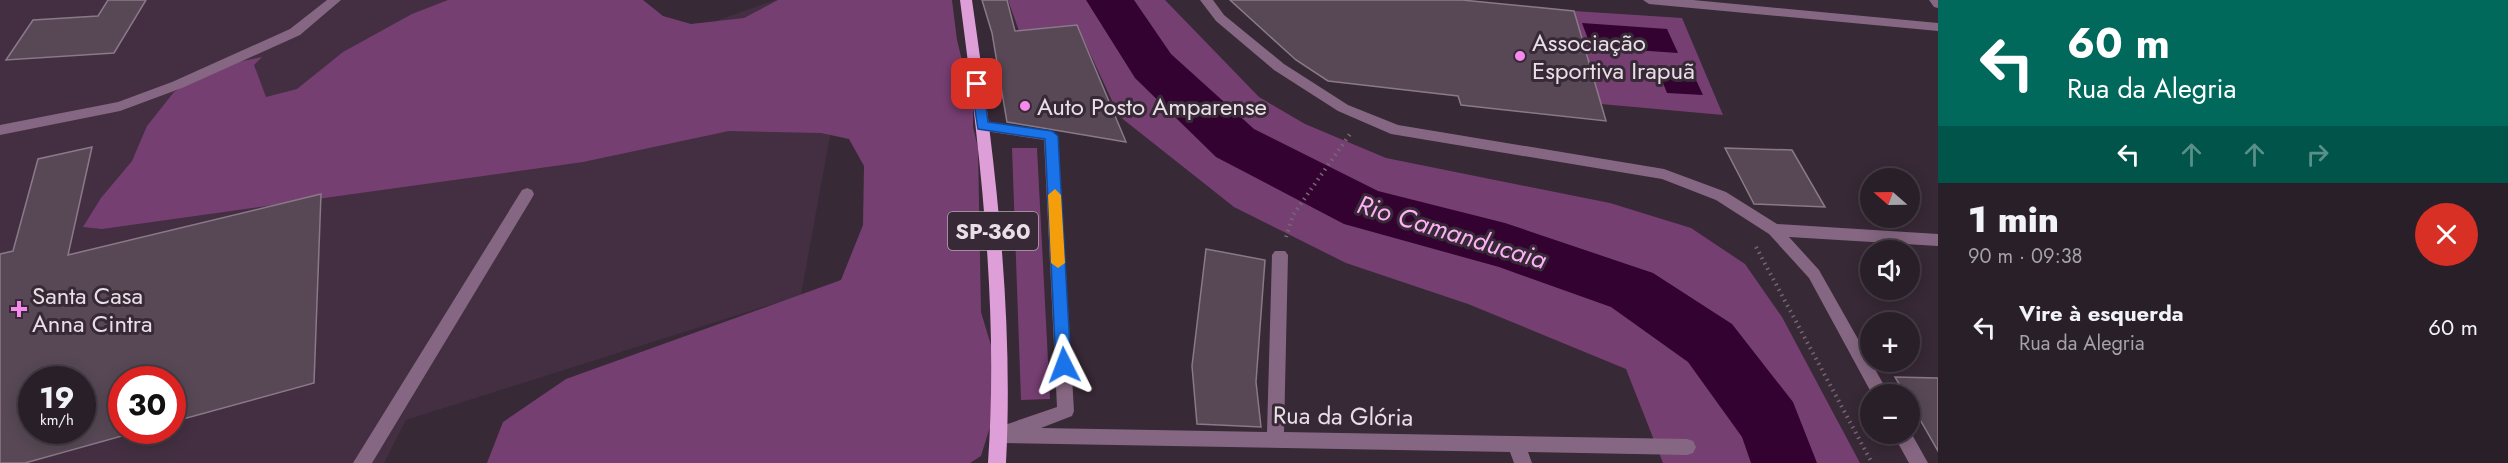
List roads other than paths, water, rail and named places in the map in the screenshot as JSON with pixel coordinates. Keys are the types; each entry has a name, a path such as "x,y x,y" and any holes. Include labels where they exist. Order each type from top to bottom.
{"main road":[{"name":"SP-360","path":"966,0 983,126 998,296 999,435 997,463"}],"street":[{"path":"0,130 120,106 177,85 296,32 335,0"},
{"path":"1649,0 1938,27"},
{"path":"1935,0 1938,4"},
{"path":"1208,1 1220,18 1279,67 1343,108 1396,130 1664,174 1721,196 1774,230 1814,274 1875,384"},
{"path":"983,126 1052,136 1059,267 1066,411 999,435"},
{"path":"362,463 528,194"},
{"path":"1774,230 1938,240"},
{"path":"1275,439 1280,255"},
{"name":"Rua da Glória","path":"999,435 1687,447"},
{"path":"1516,444 1523,463"},
{"path":"1908,444 1919,463"}],"waterway":[{"name":"Rio Camanducaia","path":"1110,0 1153,66 1235,143 1364,209 1505,246 1632,290 1710,343 1770,423 1784,463"}],"place":[{"name":"Associação Esportiva Irapuã","path":"1520,56"},
{"name":"Auto Posto Amparense","path":"1025,106"},
{"name":"Santa Casa Anna Cintra","path":"19,309"}]}
